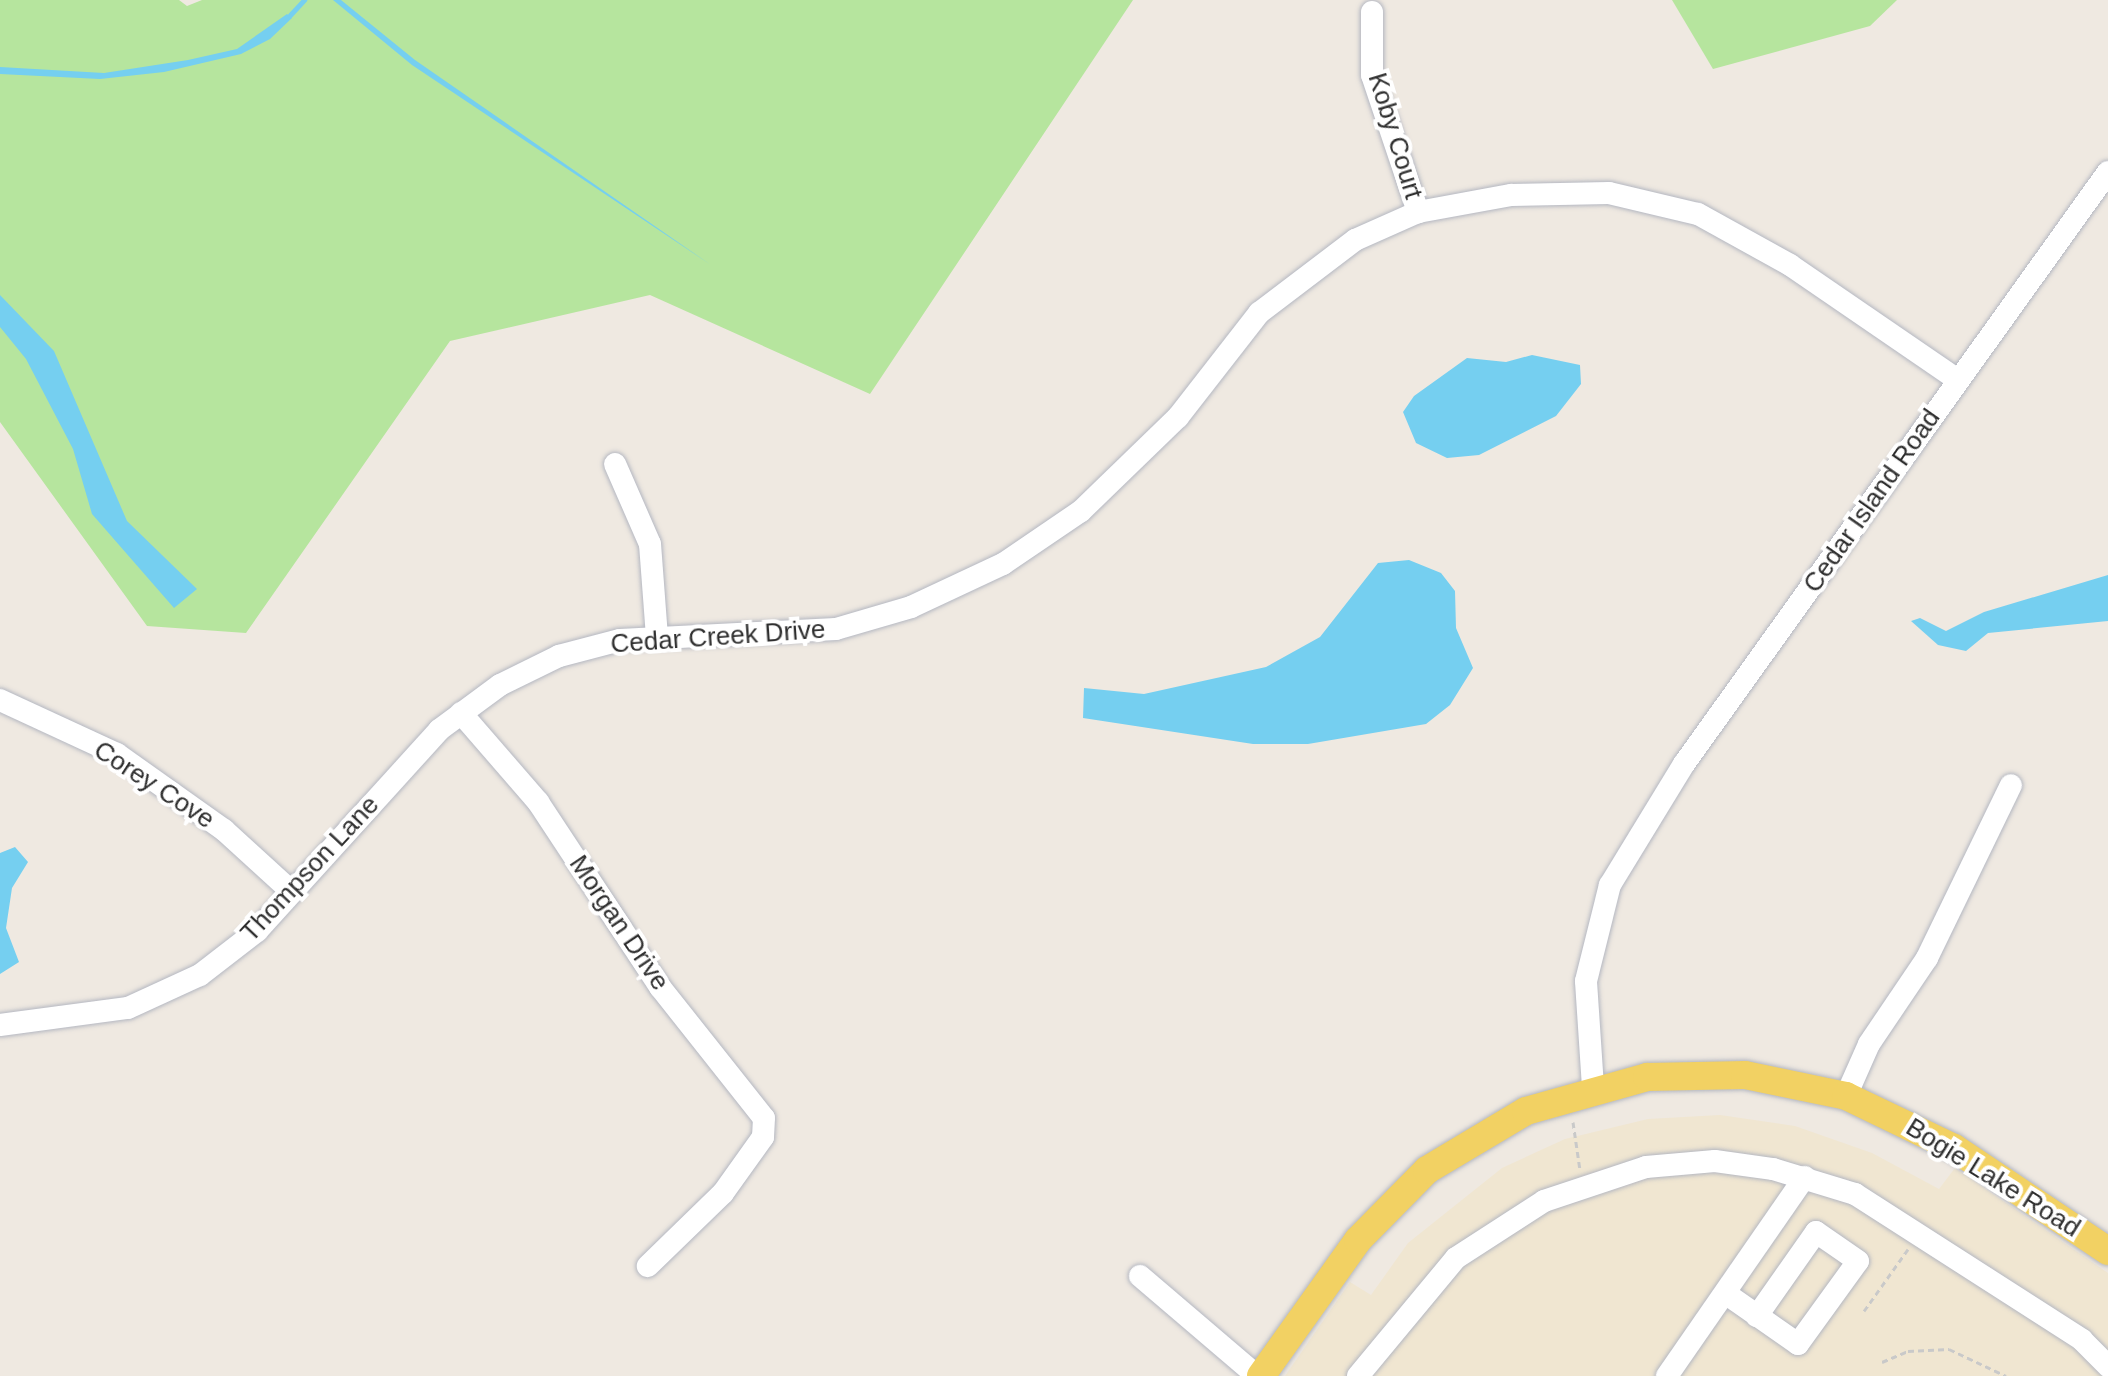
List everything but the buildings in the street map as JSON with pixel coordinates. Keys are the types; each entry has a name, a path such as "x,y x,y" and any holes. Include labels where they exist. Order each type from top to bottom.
{"main road":[{"name":"Bogie Lake Road","path":"1259,1376 1345,1256 1402,1192 1482,1134 1581,1091 1719,1073 1846,1096 1954,1148 2108,1251"}],"street":[{"name":"Koby Court","path":"1372,12 1372,75 1418,212"},
{"name":"Cedar Island Road","path":"1581,1091 1591,940 1610,885 1640,832 2108,172"},
{"name":"Cedar Creek Drive","path":"461,713 559,656 657,637 836,629 911,607 1003,564 1081,511 1167,427 1259,313 1355,240 1418,212 1511,195 1609,193 1698,214 1867,318 1958,380"},
{"path":"615,464 650,544 657,637"},
{"name":"Corey Cove","path":"0,700 117,754 224,830 292,892"},
{"name":"Thompson Lane","path":"0,1025 128,1008 200,975 257,931 461,713"},
{"name":"Morgan Drive","path":"461,713 538,802 660,987 764,1118 763,1137 687,1234 648,1266"},
{"path":"1846,1096 1869,1044 1927,958 2011,785"},
{"path":"1358,1376 1456,1258 1582,1184 1646,1167 1715,1161 1805,1177 1855,1194 1919,1232 2082,1340 2108,1366"},
{"path":"1667,1376 1805,1177"},
{"path":"1725,1293 1757,1316 1798,1344 1858,1261 1816,1232 1757,1316"},
{"path":"1140,1276 1259,1376"}],"path":[{"path":"1581,1091 1582,1184"},
{"path":"1864,1311 1919,1232"},
{"path":"1882,1362 1908,1351 1949,1349 2006,1376"}],"shaded area":[{"path":"1720,1115 1795,1126 1872,1153 1939,1189 1955,1168 2108,1273 2108,1376 1285,1376 1350,1282 1371,1295 1408,1243 1502,1168 1565,1139 1648,1119"}],"green space":[{"path":"0,0 179,0 187,6 202,0 1133,0 870,394 650,295 450,341 246,633 147,626 0,422"},
{"path":"1672,0 1897,0 1870,26 1713,69"}],"water":[{"path":"333,0 341,0 415,60 711,265 412,65"},
{"path":"287,14 292,18 270,39 241,54 164,72 100,79 0,74 0,67 104,73 188,60 237,49"},
{"path":"0,295 54,351 127,521 197,589 174,608 92,514 73,449 26,359 0,327"},
{"path":"1532,355 1580,365 1581,384 1556,416 1479,455 1447,458 1416,443 1403,412 1414,396 1467,358 1506,362"},
{"path":"1409,560 1441,573 1455,591 1456,628 1473,668 1450,705 1426,724 1308,744 1253,744 1083,718 1084,688 1144,694 1266,667 1320,637 1378,563"},
{"path":"2108,575 2108,621 1988,633 1966,651 1938,645 1911,621 1920,618 1946,631 1984,612"},
{"path":"15,847 28,862 12,888 6,928 19,962 0,974 0,853"}],"waterway":[{"path":"290,15 304,0"}]}
